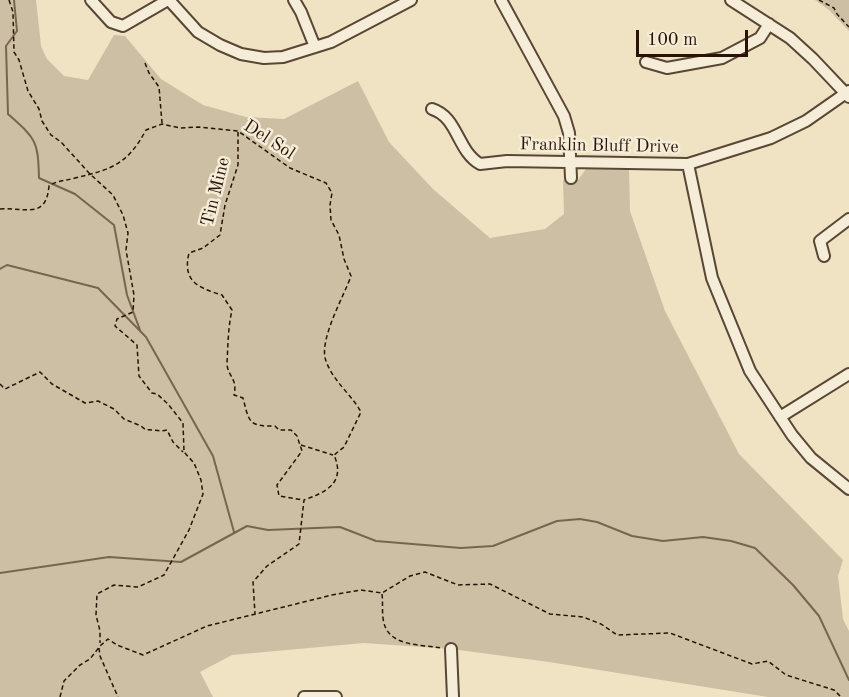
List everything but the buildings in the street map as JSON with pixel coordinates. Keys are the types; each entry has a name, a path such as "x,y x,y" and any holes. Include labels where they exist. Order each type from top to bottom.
{"street":[{"path":"91,0 103,16 123,26 169,0 198,32 241,54 264,58 282,57 332,42 404,2"},
{"path":"294,0 315,47"},
{"path":"501,0 564,116 570,134 571,178"},
{"path":"731,0 769,24 806,52 848,94"},
{"path":"646,62 667,68 722,58 760,38 769,24"},
{"name":"Franklin Bluff Drive","path":"432,109 446,116 464,147 475,162 480,164 499,161 688,164 771,138 806,121 848,94"},
{"path":"688,164 712,278 750,371 811,459 849,489"},
{"path":"824,256 820,241 849,219"},
{"path":"780,417 849,375"},
{"path":"451,649 453,697"},
{"path":"304,697 336,697"}],"path":[{"path":"9,0 13,12 14,52 28,91 39,109 46,129 113,195 123,215 128,233 126,250 134,295 133,312 117,319 115,326 137,345 139,376 152,393 157,394 168,404 183,423 184,452"},
{"path":"819,0 834,8 849,27"},
{"path":"0,209 32,210 43,207 48,200 49,186 57,180 90,174 118,165 138,145 146,130 162,124 159,87 145,63"},
{"name":"Del Sol","path":"162,124 180,128 199,127 238,131 290,168 326,183 332,193 331,220 339,234 344,259 349,266 351,276 325,344 325,360 339,384 354,400 361,412 344,447 334,456"},
{"name":"Tin Mine","path":"238,131 238,165 225,205 220,235 203,248 189,253 187,265 192,280 202,289 222,295 232,310 227,332 229,357 227,364 236,386 234,395 243,398 245,415 250,421 263,426 291,430 297,436 300,445"},
{"path":"0,384 5,389 40,372 52,384 85,403 98,401 114,409 124,419 146,430 154,429 159,432 167,430 173,442 194,464 201,480 203,494 189,530 164,575 138,587 114,585 97,594 96,615 101,639 100,656 118,697"},
{"path":"300,445 334,456 338,464 336,481 324,493 304,500 279,496 277,485 302,451 300,445"},
{"path":"255,615 253,582 267,566 299,544 304,500"},
{"path":"60,697 64,681 80,665 90,659 99,646 108,639 143,656 207,627 332,595 361,590 382,593 410,576 425,572 458,585 490,584 550,614 583,617 601,624 617,635 670,633 752,663 768,661 786,675 834,690 841,697"},
{"path":"382,593 383,620 387,633 396,641 451,649"}],"shaded area":[{"path":"0,0 36,0 41,46 47,59 64,76 88,80 114,35 125,36 161,79 203,105 246,117 284,119 358,81 389,142 433,189 490,238 545,229 564,214 563,180 578,180 586,169 629,170 630,211 665,311 739,454 843,560 838,576 843,619 849,631 849,697 768,697 549,662 451,649 364,643 232,655 200,672 213,697 0,697"},
{"path":"815,0 849,0 849,31 829,10"}],"waterway":[{"path":"14,0 17,31 6,46 8,114 25,129 34,141 38,155 39,178 75,194 114,225 127,295 140,330"},
{"path":"0,269 7,265 98,288 146,337 213,456 234,532"},
{"path":"0,573 109,557 181,562 247,526 268,530 340,527 376,541 461,548 493,546 557,521 580,519 597,522 632,536 663,541 703,537 731,541 755,548 793,585 819,616 849,680"}]}
